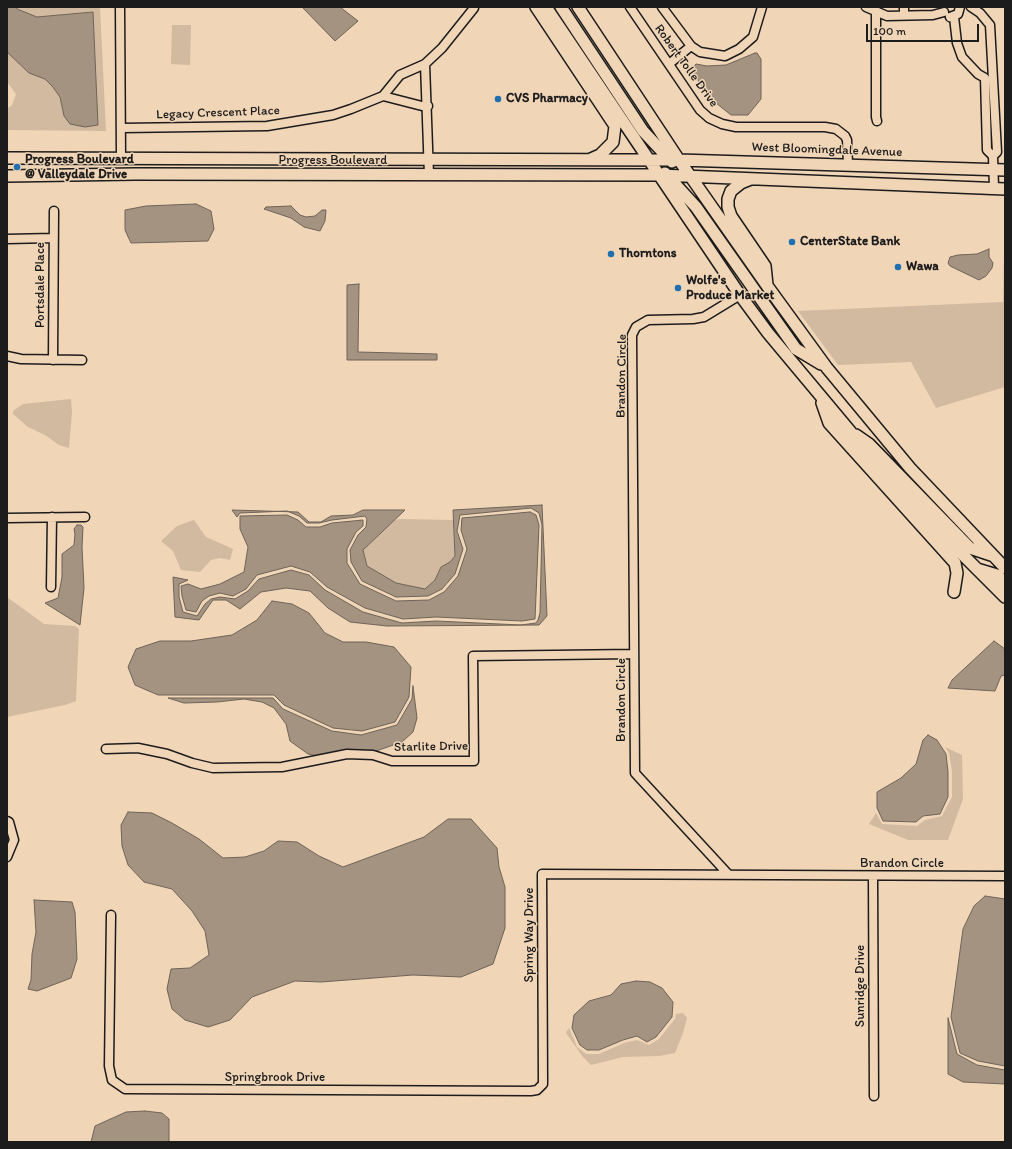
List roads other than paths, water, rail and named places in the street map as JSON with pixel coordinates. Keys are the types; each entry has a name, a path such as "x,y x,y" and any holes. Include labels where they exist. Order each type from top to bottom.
{"main road":[{"path":"536,7 615,126 613,142 600,155 591,159"},
{"path":"546,7 649,160 696,208 796,349 827,368"},
{"path":"561,7 645,133 688,173 768,288 827,368 910,468 1005,568"},
{"path":"578,7 674,160"},
{"name":"Progress Boulevard","path":"7,158 429,158 649,160"},
{"path":"122,158 128,169 135,174"},
{"path":"235,174 250,165 285,166 302,162 388,162 398,158"},
{"name":"West Bloomingdale Avenue","path":"649,160 848,164 1005,170"},
{"path":"663,175 688,173 714,177 753,179 999,188"},
{"name":"Progress Boulevard","path":"7,176 135,174 663,175"},
{"path":"663,175 740,295 820,397 846,429 916,507 1005,597"},
{"path":"753,179 734,188 728,199 728,207 731,216 765,266 768,288"},
{"path":"820,397 829,423 872,474 955,563 957,573 954,592"},
{"path":"846,429 869,444 970,548 980,553 991,555"},
{"path":"976,569 997,575 1005,582"}],"street":[{"path":"120,7 122,158"},
{"path":"428,106 422,106 383,96 400,75 425,64 442,48 474,7"},
{"name":"Robert Tolle Drive","path":"630,7 700,110 709,118 722,124 736,127 825,127 836,129 845,136 847,140 848,164"},
{"path":"662,7 691,46 708,55 725,56 739,49 752,37 762,7"},
{"path":"866,7 887,16 904,11 933,15 944,10 948,16 954,17 960,12 960,7"},
{"path":"971,7 980,13 990,25 997,152 994,156 994,170 999,188"},
{"path":"876,12 877,121"},
{"path":"954,17 957,43 962,57 978,74 985,78 987,150 994,156"},
{"path":"668,64 691,46"},
{"path":"425,64 428,106 429,175"},
{"name":"Legacy Crescent Place","path":"122,128 267,126 333,115 383,96"},
{"name":"Portsdale Place","path":"53,360 54,211"},
{"path":"7,239 53,238"},
{"name":"Brandon Circle","path":"740,295 704,317 693,319 648,320 639,324 634,330 635,773 728,874 1005,876"},
{"path":"7,356 21,359 82,360"},
{"path":"51,587 52,517"},
{"path":"7,518 85,517"},
{"name":"Starlite Drive","path":"106,749 138,748 167,754 192,763 213,768 282,767 347,754 373,755 392,761 474,761 474,656 634,654"},
{"path":"7,821 9,822 14,840 7,857"},
{"name":"Spring Way Drive","path":"542,1086 542,874 728,874"},
{"name":"Sunridge Drive","path":"873,876 874,1096"},
{"name":"Springbrook Drive","path":"111,915 110,1071 114,1083 126,1089 531,1091 542,1086"}],"place":[{"name":"CVS Pharmacy","path":"498,99"},
{"name":"Progress Boulevard @ Valleydale Drive","path":"17,167"},
{"name":"CenterState Bank","path":"792,242"},
{"name":"Thorntons","path":"611,254"},
{"name":"Wawa","path":"898,267"},
{"name":"Wolfe's Produce Market","path":"678,288"}]}
